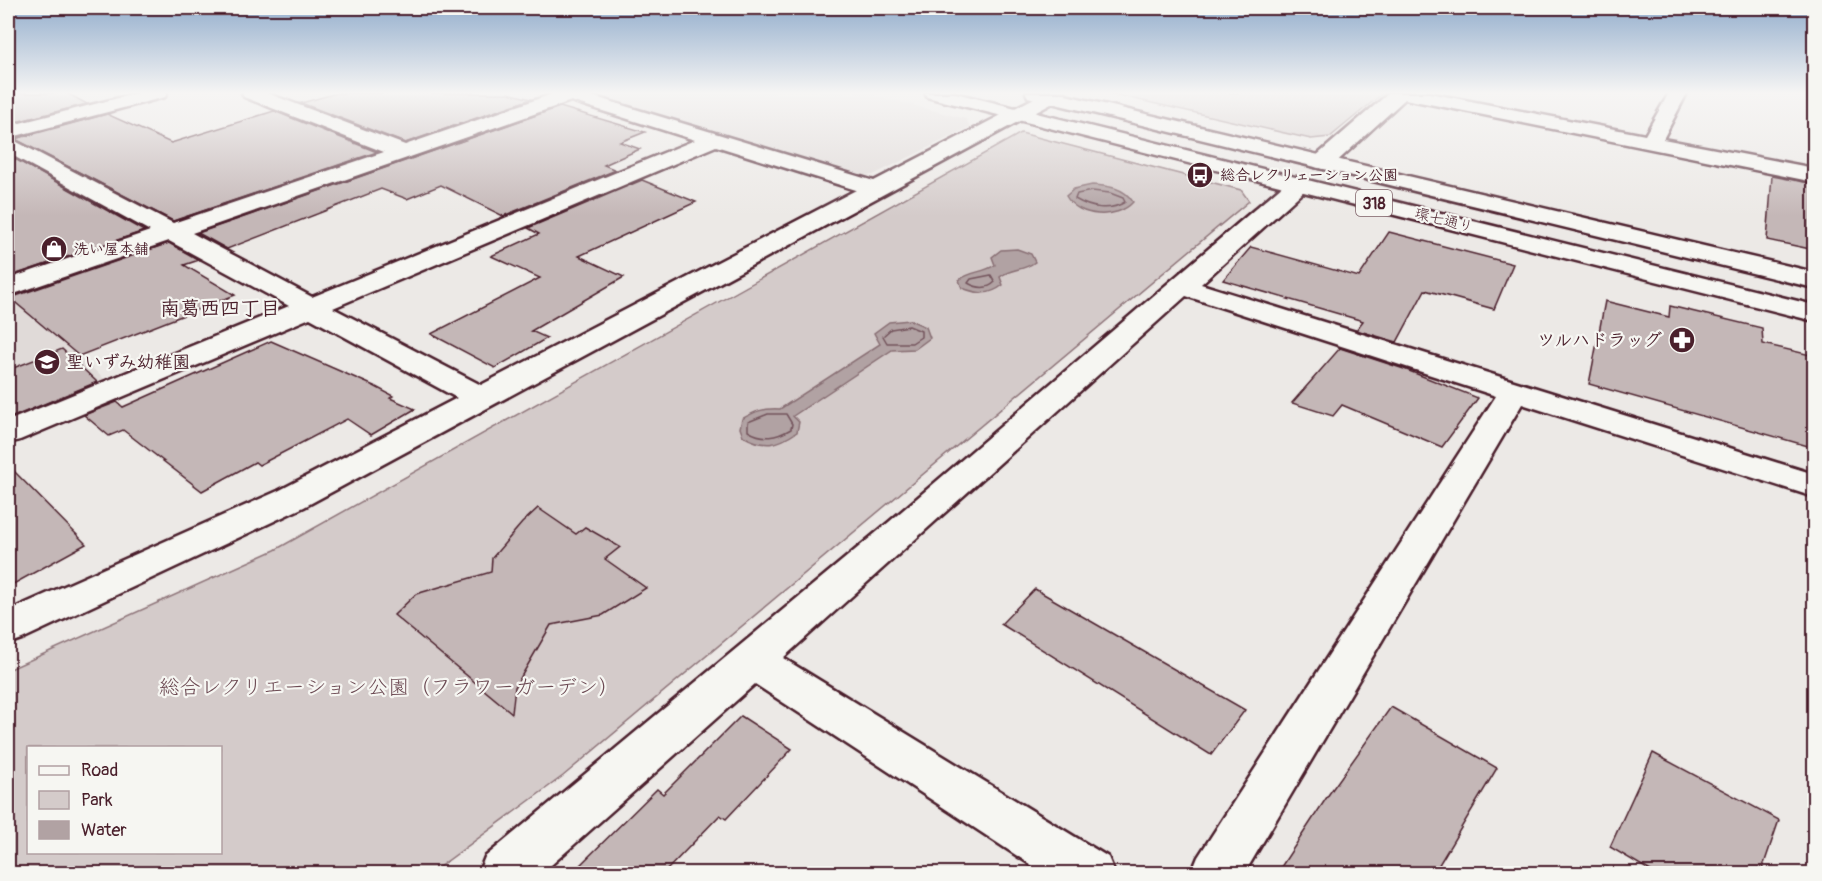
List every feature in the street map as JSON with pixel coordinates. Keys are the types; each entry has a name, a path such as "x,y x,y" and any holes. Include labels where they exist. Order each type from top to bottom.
{"street":[{"path":"358,134 404,152"},
{"path":"8,288 454,134"},
{"path":"699,134 877,189"},
{"path":"8,628 291,499 976,134"},
{"name":"環七通り","path":"1168,134 1815,313"},
{"name":"環七通り","path":"1168,134 1310,173 1815,280"},
{"path":"503,873 753,661 1184,287 1355,134"},
{"path":"1610,134 1815,175"},
{"path":"1650,142 1655,134"},
{"path":"8,433 715,139"},
{"path":"8,145 481,398"},
{"path":"1184,287 1815,486"},
{"path":"1216,873 1514,392"},
{"path":"753,661 1090,873"}],"shaded area":[{"path":"725,134 956,134 873,175 860,176"},
{"name":"聖いずみ幼稚園","path":"65,275 118,318 61,340 110,384 8,427 8,295"}],"green space":[{"name":"総合レクリエーション公園（フラワーガーデン）","path":"1019,134 1241,190 1249,201 563,776 431,873 8,873 8,670 275,550"},
{"path":"1289,134 1333,134 1330,137 1311,139"}],"water":[{"path":"1092,185 1120,190 1133,202 1117,212 1098,214 1079,209 1066,196 1074,189"},
{"path":"1017,249 1031,254 1035,262 1004,274 1000,277 1003,285 993,291 978,293 962,288 959,280 995,265 992,257 1001,250"},
{"path":"910,320 926,327 930,338 915,349 892,350 793,416 799,422 797,432 777,443 770,444 743,436 740,428 742,419 760,411 780,409 880,344 874,333 889,322"}],"building":[{"path":"33,134 151,134 171,143 200,134 332,134 377,152 173,221 15,139"},
{"path":"382,134 430,134 405,143"},
{"path":"482,134 640,134 620,142 640,149 604,165 616,170 503,216 441,185 407,199 381,189 227,249 198,233"},
{"path":"8,155 144,231 8,277"},
{"path":"1772,176 1815,184 1815,250 1767,240"},
{"path":"642,180 696,202 579,256 624,277 531,331 547,338 495,368 431,334 540,278 491,256 539,234 528,228"},
{"path":"1389,232 1513,264 1494,309 1425,290 1397,342 1356,330 1363,321 1223,280 1251,247 1359,277"},
{"path":"169,243 199,260 184,265 235,295 79,356 10,298"},
{"path":"1605,301 1669,317 1670,306 1762,328 1763,344 1815,356 1815,448 1589,384"},
{"path":"271,341 374,386 393,396 390,398 415,409 371,435 347,419 259,465 255,462 202,491 123,430 109,436 84,415 117,402 123,407"},
{"path":"1340,348 1404,369 1478,398 1442,447 1342,405 1333,416 1292,403"},
{"path":"62,349 97,382 8,419 8,370"},
{"path":"8,465 86,544 8,587"},
{"path":"538,508 576,534 585,527 620,547 605,559 646,588 603,615 551,625 515,687 512,713 394,615 416,594 491,572 492,558"},
{"path":"1035,589 1245,710 1211,755 1001,624"},
{"path":"1391,707 1497,768 1434,873 1277,873 1329,794"},
{"path":"741,716 792,749 726,819 720,815 664,873 572,873 657,789 663,794"},
{"path":"1653,753 1779,820 1761,873 1654,873 1610,847"}],"place":[{"name":"総合レクリェーション公園","path":"1200,175"},
{"name":"洗い屋本舗","path":"54,249"},
{"name":"ツルハドラッグ","path":"1682,340"},
{"name":"聖いずみ幼稚園","path":"47,362"}],"district":[{"name":"南葛西四丁目","path":"220,308"}]}
